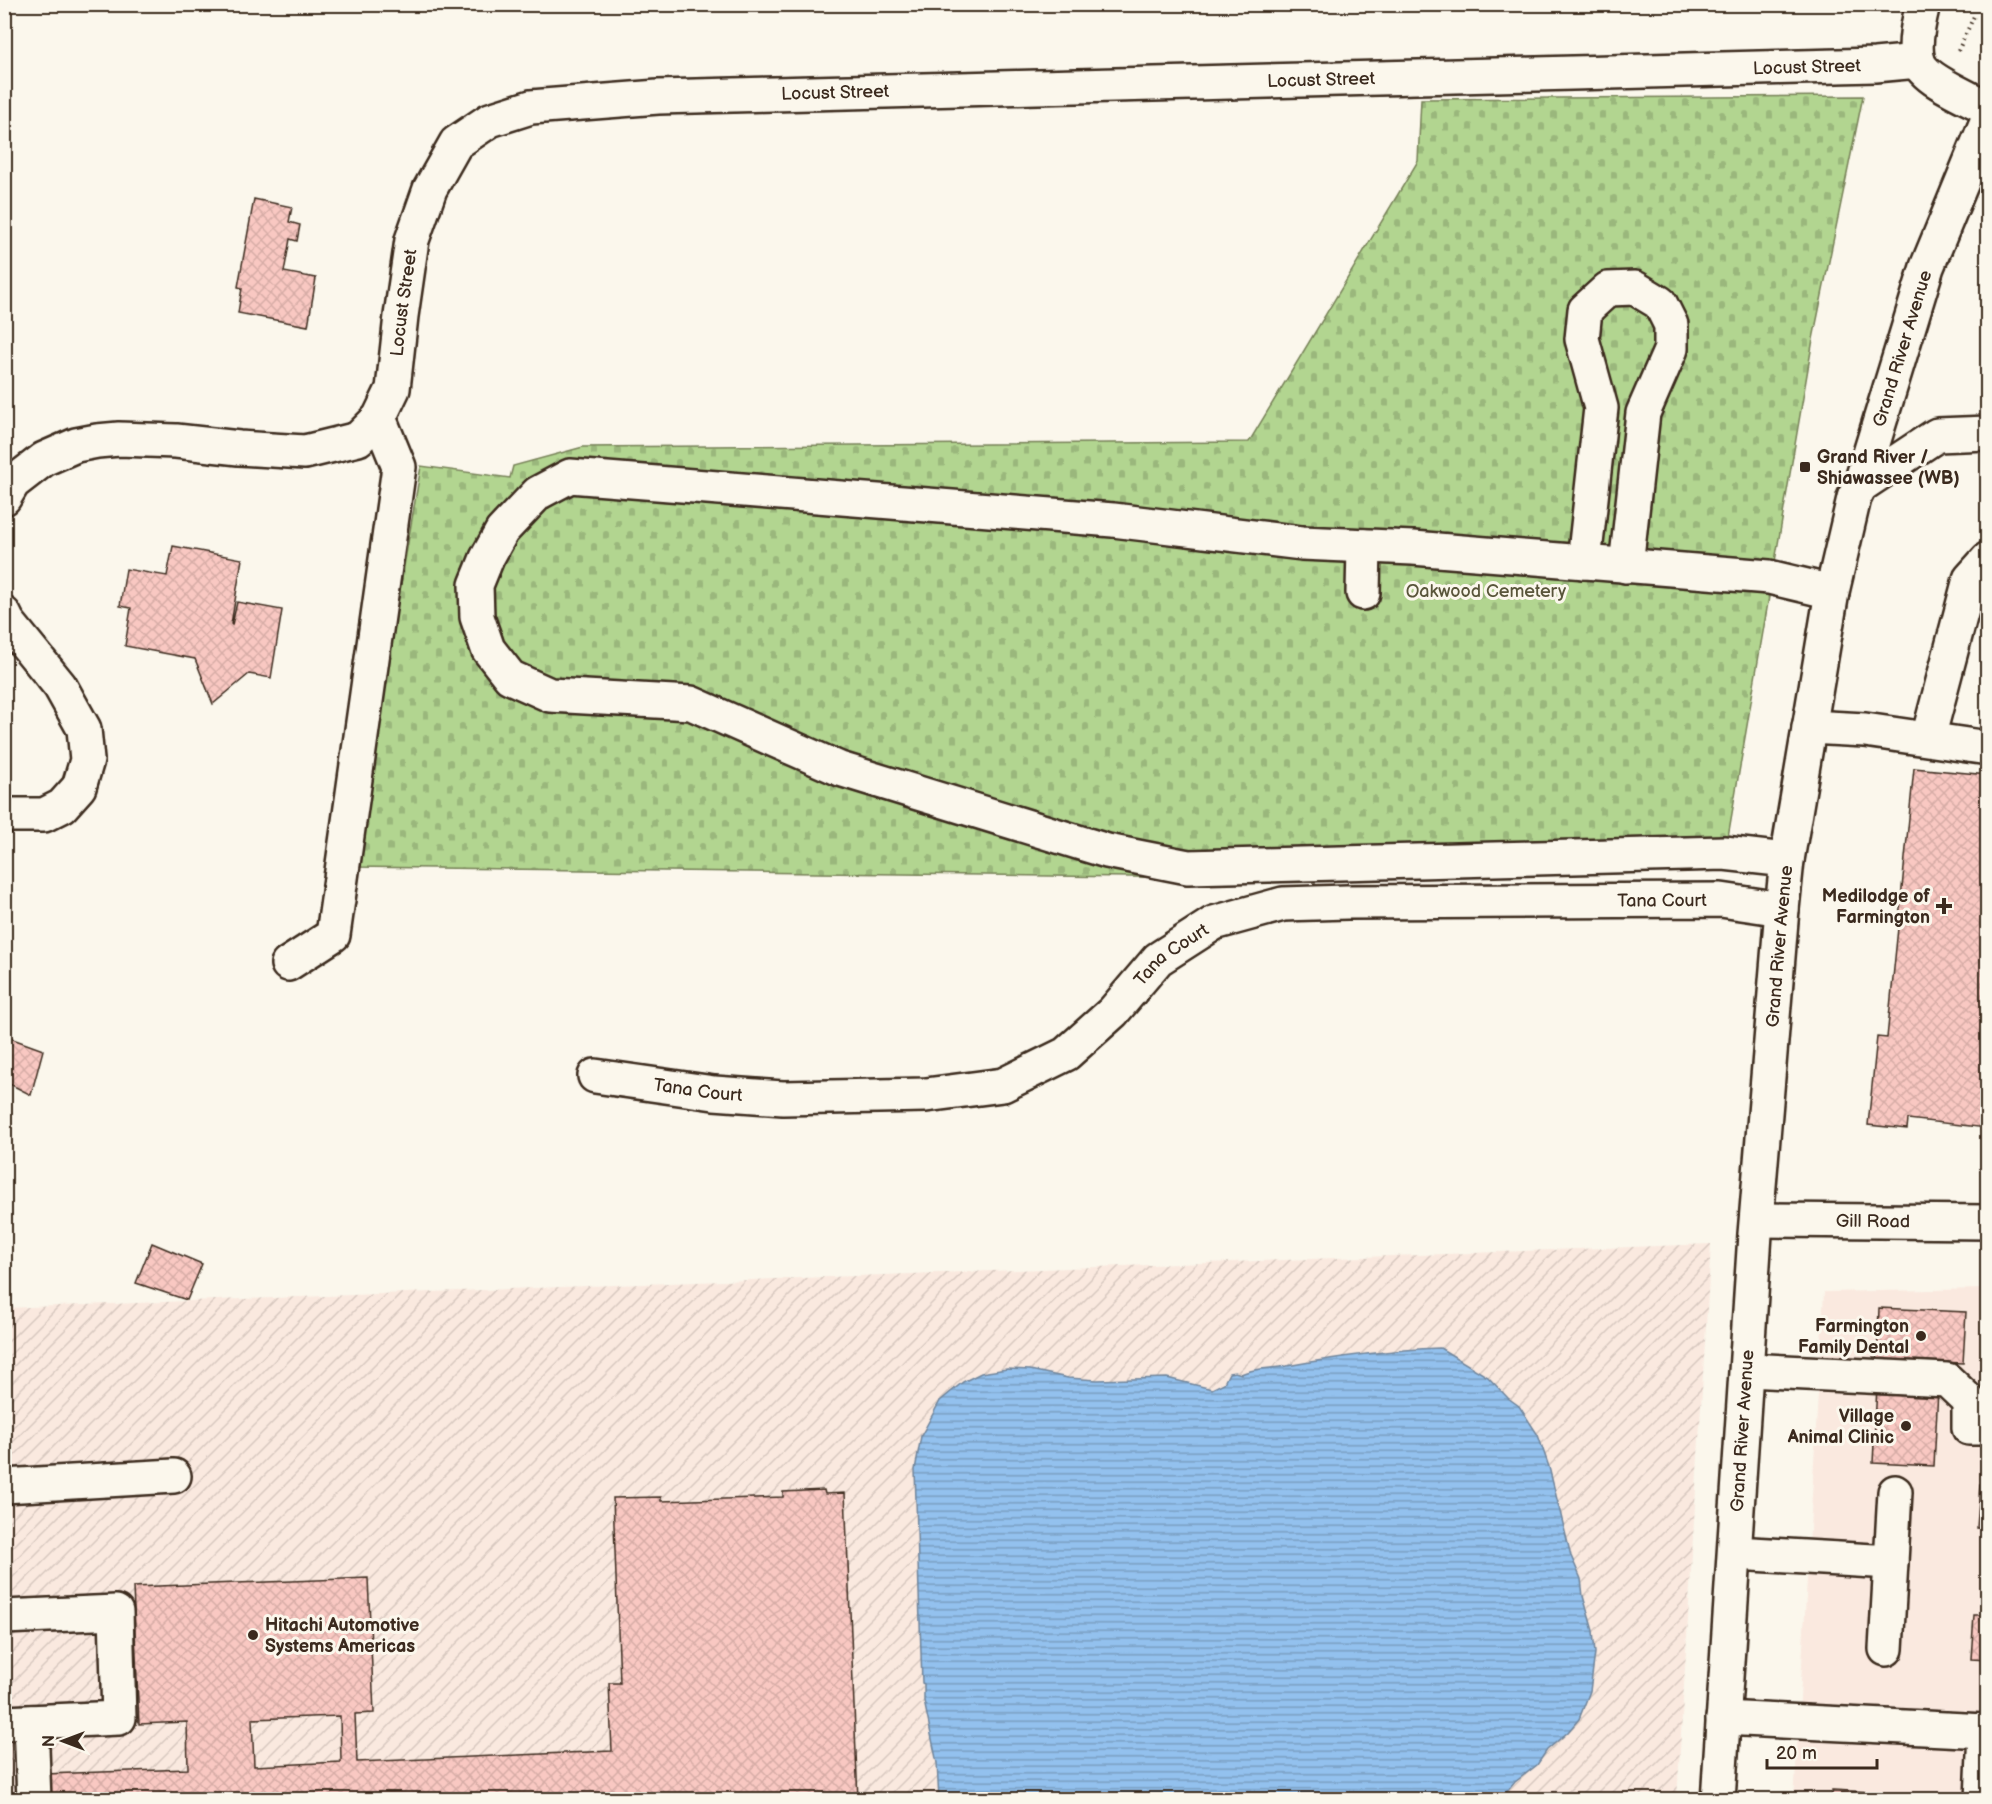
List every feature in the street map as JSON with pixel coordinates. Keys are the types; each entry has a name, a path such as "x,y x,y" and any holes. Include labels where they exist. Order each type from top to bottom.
{"street":[{"path":"1923,4 1917,30 1918,61 1927,72 1942,83 1988,108"},
{"name":"Locust Street","path":"4,498 13,483 44,459 76,445 119,439 176,441 305,452 358,439 379,418 393,389 400,316 412,240 430,189 456,143 490,120 531,107 658,97 1358,80 1875,65 1918,61"},
{"name":"Grand River Avenue","path":"1718,1800 1757,1221 1787,860 1832,592 1854,498 1860,486 1927,267 1988,119"},
{"path":"1584,562 1601,408 1582,339 1586,310 1608,289 1635,288 1660,303 1671,325 1671,349 1643,413 1626,566"},
{"path":"288,964 333,934 399,467 379,418"},
{"path":"1860,486 1937,435 1988,433"},
{"path":"1787,860 1724,853 1188,867 1107,851 840,770 691,703 550,695 510,677 488,649 477,616 476,585 487,558 502,531 538,492 570,476 1101,519 1302,543 1769,577 1832,592"},
{"path":"1362,593 1364,546"},
{"path":"1928,738 1970,579 1988,559"},
{"path":"4,614 60,686 84,729 87,759 79,787 62,806 44,815 4,815"},
{"path":"1809,727 1865,730 1988,748"},
{"name":"Tana Court","path":"596,1076 714,1093 783,1098 926,1095 1003,1085 1066,1054 1113,1012 1158,959 1214,923 1283,904 1721,900 1782,909"},
{"name":"Gill Road","path":"1757,1221 1988,1222"},
{"path":"1748,1370 1947,1380 1969,1401 1969,1428 1988,1428"},
{"path":"4,1486 174,1476"},
{"path":"1886,1649 1895,1492"},
{"path":"1735,1553 1891,1562"},
{"path":"4,1617 116,1612 119,1718 18,1722 34,1800"},
{"path":"1723,1718 1985,1731 1982,1800"}],"path":[{"path":"1955,57 1975,14"}],"shaded area":[{"path":"1711,1244 1677,1799 5,1799 4,1308"},
{"path":"1987,1289 1987,1799 1794,1800 1824,1292"}],"green space":[{"name":"Oakwood Cemetery","path":"1863,96 1813,339 1723,866 1214,878 353,867 421,466 510,478 513,466 583,447 1249,442 1418,161 1421,99"}],"water":[{"path":"1440,1348 1488,1377 1519,1406 1538,1435 1549,1467 1571,1556 1581,1579 1583,1596 1593,1631 1595,1653 1590,1691 1579,1719 1547,1750 1537,1765 1515,1782 1501,1799 939,1799 937,1763 922,1683 915,1470 921,1436 940,1401 963,1382 981,1373 1007,1369 1097,1380 1167,1378 1212,1389 1224,1383 1229,1373 1241,1374 1258,1369 1363,1354"}],"building":[{"path":"254,199 292,207 289,222 300,225 297,241 290,239 284,272 316,278 308,326 238,313 242,288 238,287"},
{"path":"173,546 242,559 232,625 237,602 282,610 271,678 249,674 213,704 195,659 125,646 131,608 120,606 126,569 167,576"},
{"name":"Medilodge of Farmington","path":"1914,768 1988,775 1987,1128 1908,1119 1907,1129 1868,1125 1877,1037 1887,1038"},
{"path":"4,1038 43,1050 31,1095 4,1081"},
{"path":"152,1243 202,1264 187,1300 136,1283"},
{"name":"Farmington Family Dental","path":"1879,1308 1966,1312 1963,1363 1877,1359"},
{"name":"Village Animal Clinic","path":"1877,1386 1938,1390 1934,1466 1873,1463"},
{"path":"1980,1484 1988,1484 1988,1529 1977,1528"},
{"name":"Hitachi Automotive Systems Americas","path":"824,1490 825,1494 845,1493 858,1800 46,1800 45,1774 188,1769 187,1722 139,1724 133,1587 368,1578 374,1713 355,1714 357,1762 612,1751 609,1683 620,1683 613,1498 661,1497 661,1501 783,1497 783,1492","holes":["340,1716 341,1762 254,1766 252,1719"]},
{"path":"1988,1531 1988,1660 1971,1659 1974,1615 1983,1615"},
{"path":"1832,1790 1908,1794 1907,1800 1832,1800"}],"place":[{"name":"Grand River / Shiawassee (WB)","path":"1805,467"},
{"name":"Medilodge of Farmington","path":"1944,906"},
{"name":"Farmington Family Dental","path":"1921,1336"},
{"name":"Village Animal Clinic","path":"1906,1426"},
{"name":"Hitachi Automotive Systems Americas","path":"253,1635"}]}
